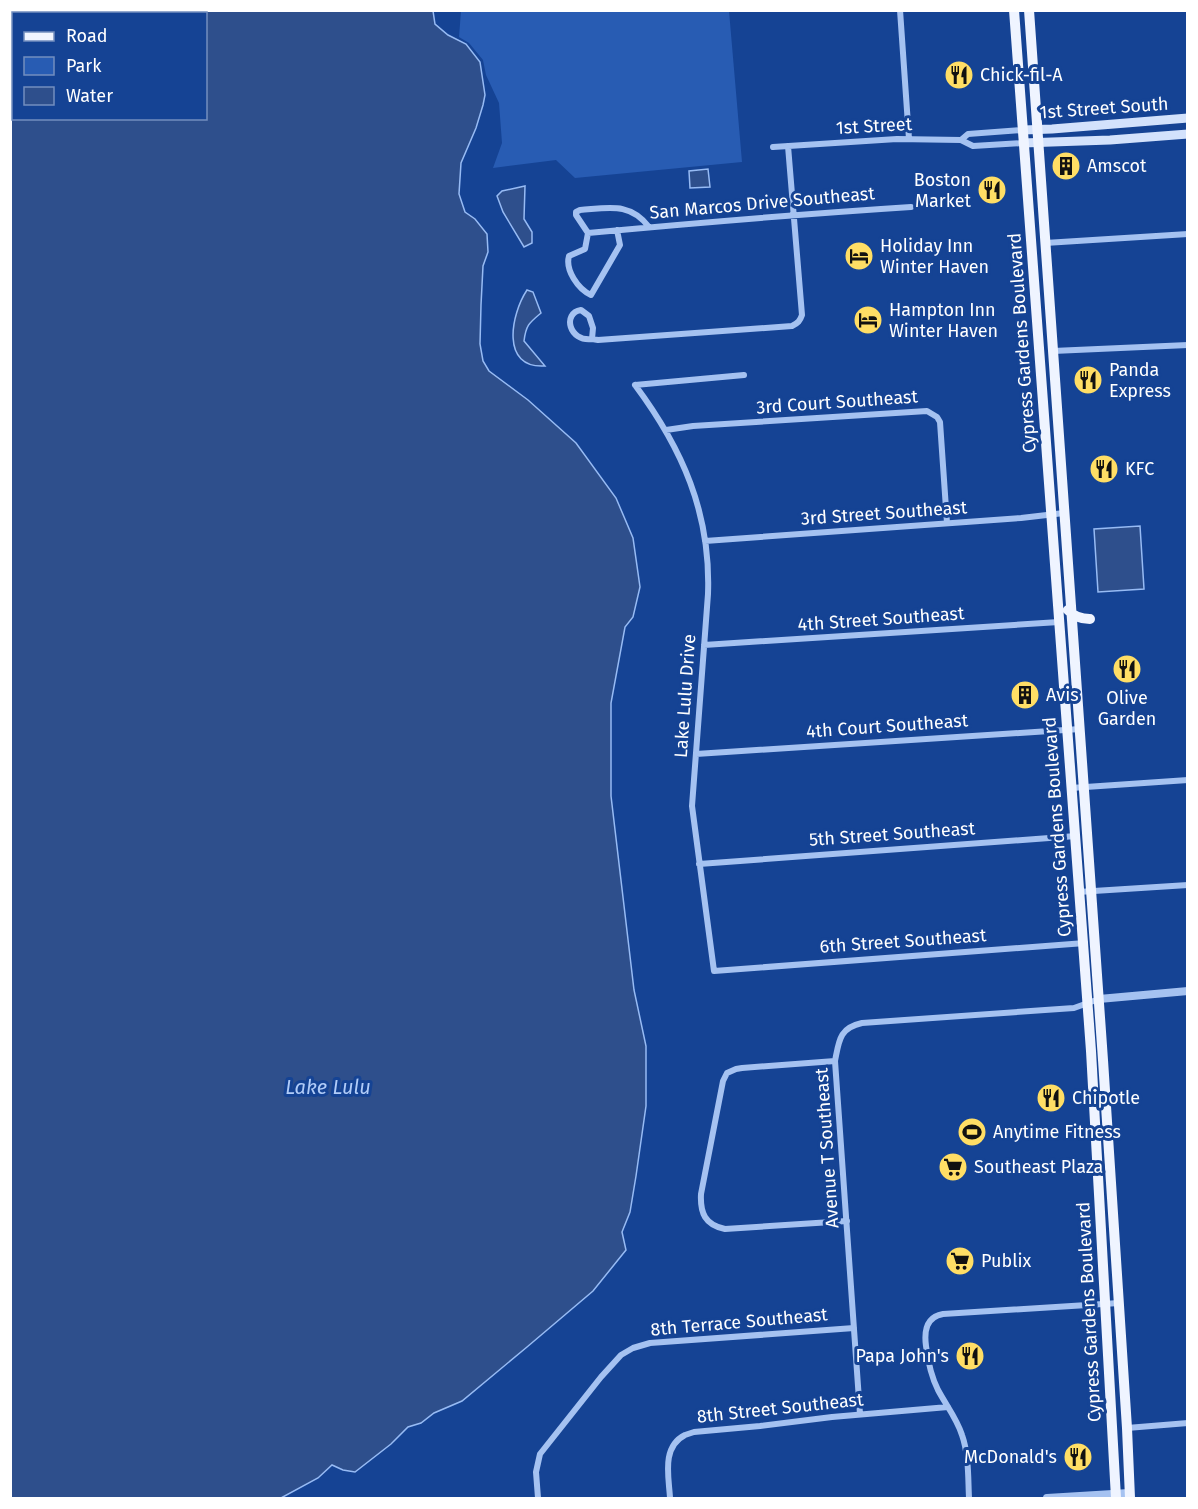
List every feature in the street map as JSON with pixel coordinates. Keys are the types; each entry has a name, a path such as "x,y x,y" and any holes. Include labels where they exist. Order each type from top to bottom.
{"main road":[{"name":"Cypress Gardens Boulevard","path":"1014,10 1092,1071 1116,1496"},
{"name":"Cypress Gardens Boulevard","path":"1029,10 1099,999 1127,1428 1129,1496"},
{"name":"1st Street South","path":"1023,130 1188,118"},
{"name":"1st Street South","path":"1023,143 1188,134"},
{"path":"1032,249 1040,252 1044,289 1049,296"},
{"path":"1035,294 1038,296 1047,339 1053,351"},
{"path":"1056,570 1065,607 1071,614 1090,619"},
{"path":"1059,622 1075,664"},
{"path":"1092,1071 1098,1092 1102,1135 1108,1148"},
{"path":"1097,1163 1102,1165 1112,1200"},
{"path":"1110,1391 1119,1399 1122,1421 1127,1428"}],"street":[{"path":"900,10 909,139"},
{"name":"1st Street","path":"961,140 968,134 1023,130"},
{"name":"1st Street","path":"786,146 909,139 961,140 973,146 1023,143"},
{"path":"592,339 589,316 581,310 575,311 570,318 572,329 578,337 586,340 792,326 801,320 794,215 786,146 772,147"},
{"name":"San Marcos Drive Southeast","path":"588,233 910,207"},
{"path":"617,230 620,245 591,295 584,292 576,282 567,262 569,256 585,249 588,233 576,213 580,210 622,208 643,219 649,227"},
{"path":"1045,243 1188,234"},
{"path":"1053,351 1188,345"},
{"name":"Lake Lulu Drive","path":"714,971 692,806 709,573 705,541 701,516 680,456 666,430 635,385 744,375"},
{"name":"3rd Court Southeast","path":"666,430 693,426 927,411 937,417 940,422 947,523"},
{"name":"3rd Street Southeast","path":"705,541 1064,513"},
{"name":"4th Street Southeast","path":"704,645 1059,622"},
{"name":"4th Court Southeast","path":"696,754 1080,729"},
{"path":"1071,788 1188,780"},
{"name":"5th Street Southeast","path":"699,864 1087,835"},
{"path":"1078,892 1188,885"},
{"name":"6th Street Southeast","path":"714,971 1095,942"},
{"path":"1099,999 1188,991"},
{"name":"Avenue T Southeast","path":"860,1414 835,1061 840,1037 851,1026 862,1023 1074,1008 1099,999"},
{"path":"835,1061 742,1068 727,1073 723,1081 715,1120 700,1206 709,1222 725,1229 847,1221"},
{"path":"969,1498 961,1432 929,1367 926,1345 928,1324 937,1315 1119,1303"},
{"name":"8th Terrace Southeast","path":"538,1498 536,1472 540,1454 621,1355 633,1348 650,1343 854,1328"},
{"name":"8th Street Southeast","path":"670,1498 669,1457 673,1446 684,1435 700,1431 860,1414 948,1407"},
{"path":"1127,1428 1188,1423"},
{"path":"1047,1498 1129,1496"}],"green space":[{"path":"461,11 729,11 742,162 575,178 556,160 493,168 502,143 499,103 486,75 483,60 469,43 459,37"}],"water":[{"name":"Lake Lulu","path":"10,11 433,11 435,24 448,35 466,44 480,62 485,95 476,128 461,163 459,194 465,212 475,219 487,234 488,252 483,266 481,305 480,344 483,361 489,371 528,400 576,443 616,498 633,538 640,587 633,617 625,627 611,703 611,796 634,990 646,1046 646,1106 630,1212 622,1232 626,1250 593,1291 462,1401 434,1413 421,1423 408,1427 391,1444 355,1472 332,1465 318,1478 281,1498 11,1498"},
{"path":"708,169 710,187 690,188 689,171"},
{"path":"525,186 524,219 532,232 532,243 524,247 503,212 497,196 502,191"},
{"path":"527,290 533,292 541,313 529,325 524,341 545,366 531,365 521,359 515,350 514,325 521,300"},
{"path":"1140,526 1144,589 1098,592 1094,529"}],"place":[{"name":"Chick-fil-A","path":"959,75"},
{"name":"Amscot","path":"1066,166"},
{"name":"Boston Market","path":"992,190"},
{"name":"Holiday Inn Winter Haven","path":"859,256"},
{"name":"Hampton Inn Winter Haven","path":"868,320"},
{"name":"Panda Express","path":"1088,380"},
{"name":"KFC","path":"1104,469"},
{"name":"Olive Garden","path":"1127,669"},
{"name":"Avis","path":"1025,695"},
{"name":"Chipotle","path":"1051,1098"},
{"name":"Anytime Fitness","path":"972,1132"},
{"name":"Southeast Plaza","path":"953,1167"},
{"name":"Publix","path":"960,1261"},
{"name":"Papa John's","path":"970,1356"},
{"name":"McDonald's","path":"1078,1457"}]}
